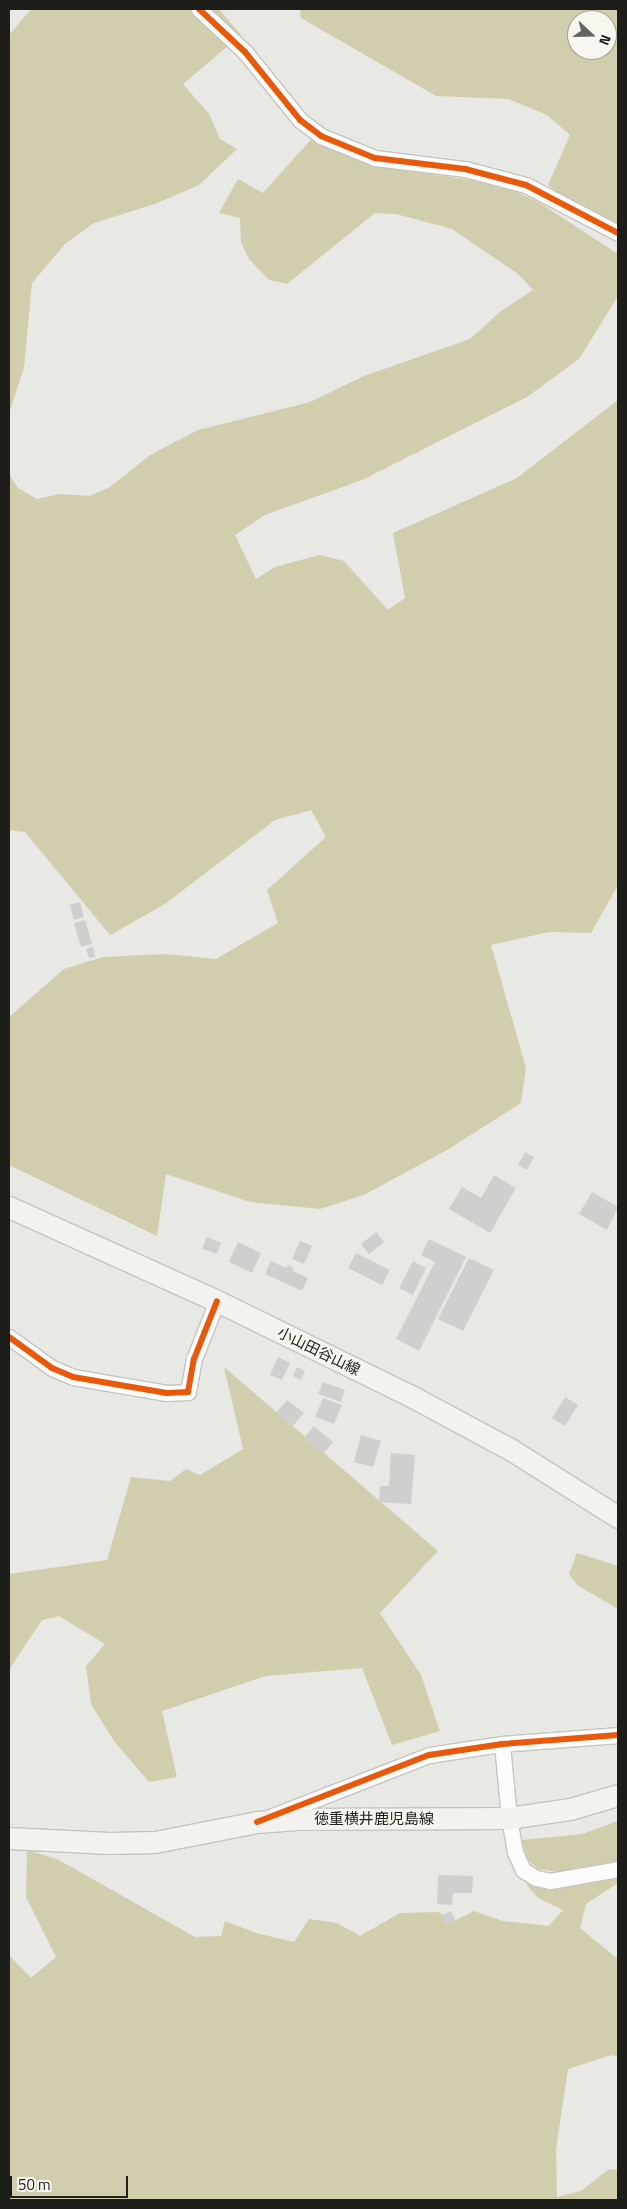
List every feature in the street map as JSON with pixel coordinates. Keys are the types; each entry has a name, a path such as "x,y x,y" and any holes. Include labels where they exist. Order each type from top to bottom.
{"main road":[{"name":"小山田谷山線","path":"9,1207 217,1302 510,1449 618,1516"},
{"name":"徳重横井鹿児島線","path":"9,1838 109,1843 155,1842 257,1822 297,1819 509,1818 570,1810 618,1795"}],"street":[{"path":"199,9 235,41 300,120 321,136 375,158 465,169 526,185 618,233"},
{"path":"9,1337 52,1368 73,1377 167,1393 188,1392 194,1359 217,1302"},
{"path":"257,1822 429,1755 502,1744 618,1735"},
{"path":"502,1744 509,1818 515,1852 523,1870 536,1878 550,1881 618,1869"}],"shaded area":[{"path":"31,9 219,9 241,35 183,84 209,114 220,139 237,149 199,185 155,204 94,223 65,244 32,283 24,368 9,414 9,32 11,33"},
{"path":"300,9 618,9 618,225 598,222 548,185 570,135 547,115 508,99 436,96 301,18"},
{"path":"314,136 389,168 478,181 515,191 540,203 618,254 618,296 579,359 527,397 362,480 265,515 235,535 256,579 275,567 319,555 344,561 388,610 405,598 393,533 517,478 618,400 618,885 591,933 549,932 491,945 526,1068 521,1103 447,1150 364,1195 320,1209 250,1202 166,1174 157,1236 9,1165 9,1017 64,969 103,957 165,954 216,959 278,923 267,890 326,837 311,810 275,820 165,904 110,935 25,832 9,830 9,474 18,488 37,499 60,494 90,496 110,487 150,455 198,430 310,402 364,376 470,339 501,311 533,290 518,274 452,229 396,214 375,213 287,284 269,280 249,259 241,242 240,218 219,213 238,179 263,193"},
{"path":"224,1367 438,1551 380,1613 421,1675 440,1731 392,1745 362,1668 266,1676 162,1711 177,1777 149,1782 114,1741 91,1704 86,1666 105,1644 59,1616 42,1620 9,1670 9,1574 107,1560 131,1477 170,1481 186,1469 200,1475 243,1449"},
{"path":"577,1553 618,1566 618,1609 577,1585 569,1574"},
{"path":"618,1821 618,1861 563,1873 538,1869 527,1859 522,1840 582,1834"},
{"path":"27,1850 57,1859 195,1937 221,1936 225,1921 256,1933 294,1942 309,1919 337,1923 360,1936 400,1913 438,1912 454,1921 474,1911 503,1921 549,1926 563,1910 538,1898 526,1884 618,1871 618,1883 586,1904 580,1928 618,1959 618,2057 611,2055 568,2069 556,2149 557,2197 581,2191 609,2169 618,2170 618,2200 9,2200 9,1955 31,1978 56,1957 26,1897"}],"building":[{"path":"80,902 84,917 74,920 70,905"},
{"path":"85,920 92,944 81,947 74,923"},
{"path":"93,947 95,957 89,958 86,949"},
{"path":"525,1152 534,1157 527,1170 518,1165"},
{"path":"494,1175 516,1188 490,1233 449,1209 462,1187 481,1198"},
{"path":"592,1192 618,1207 607,1230 579,1214"},
{"path":"376,1232 384,1242 369,1254 361,1244"},
{"path":"207,1237 221,1243 217,1254 202,1249"},
{"path":"429,1239 466,1257 419,1351 396,1339 435,1262 421,1255"},
{"path":"300,1241 312,1246 304,1264 292,1259"},
{"path":"238,1242 261,1253 252,1273 229,1262"},
{"path":"356,1253 390,1270 382,1285 348,1268"},
{"path":"469,1258 494,1270 463,1331 438,1319"},
{"path":"271,1261 286,1268 288,1265 294,1268 293,1271 308,1278 302,1291 265,1274"},
{"path":"413,1261 426,1268 413,1295 399,1288"},
{"path":"278,1357 290,1363 282,1380 270,1375"},
{"path":"297,1367 305,1371 301,1380 293,1376"},
{"path":"323,1382 345,1390 341,1402 318,1394"},
{"path":"565,1397 578,1405 565,1426 552,1418"},
{"path":"323,1398 342,1405 334,1424 315,1417"},
{"path":"287,1400 304,1413 292,1427 276,1413"},
{"path":"314,1426 333,1442 323,1454 304,1438"},
{"path":"361,1435 381,1441 373,1467 354,1462"},
{"path":"391,1453 415,1455 411,1504 379,1502 380,1486 389,1486"},
{"path":"438,1875 473,1876 472,1893 453,1893 452,1905 437,1904"},
{"path":"451,1911 455,1920 445,1925 440,1916"}],"cycle path":[{"path":"199,9 245,52 300,120 321,136 375,158 465,169 526,185 618,233"},
{"path":"9,1337 52,1368 73,1377 167,1393 188,1392 194,1359 217,1301"},
{"path":"257,1822 429,1755 502,1744 618,1735"}]}
